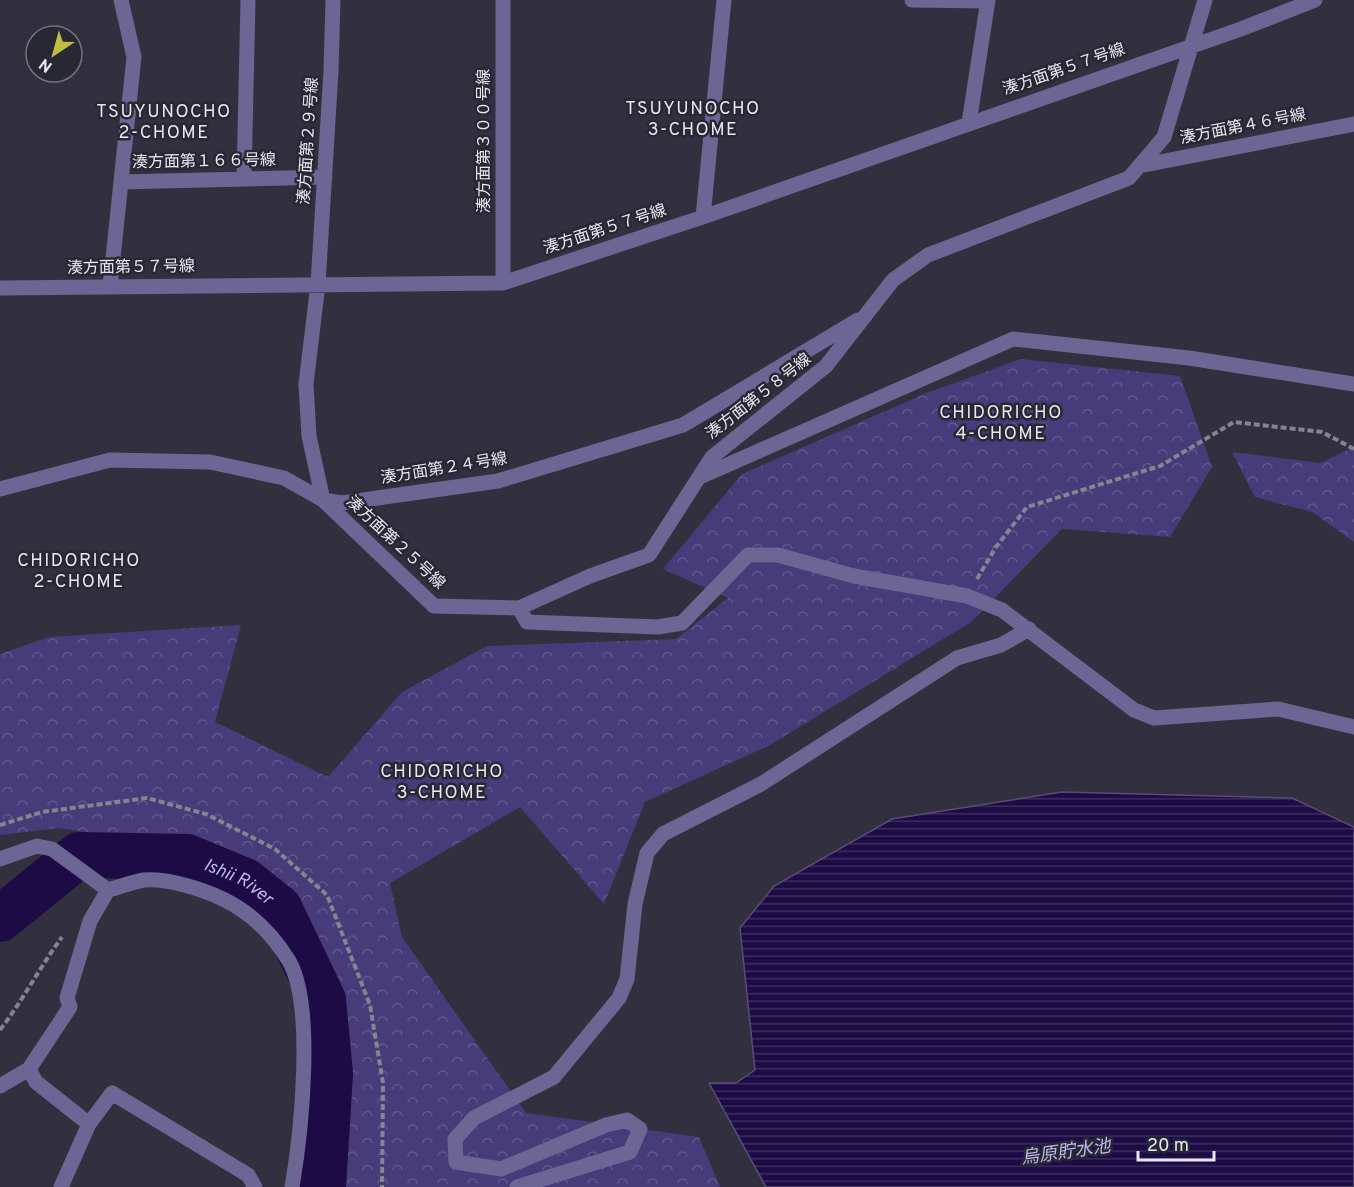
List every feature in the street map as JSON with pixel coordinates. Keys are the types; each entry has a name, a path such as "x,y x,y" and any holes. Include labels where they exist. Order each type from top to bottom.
{"street":[{"path":"110,287 134,57 121,0"},
{"path":"244,178 248,0"},
{"name":"湊方面第２９号線","path":"318,284 333,0"},
{"name":"湊方面第３００号線","path":"503,0 503,283"},
{"path":"703,217 724,0"},
{"path":"912,0 988,0 969,123"},
{"name":"湊方面第５８号線","path":"519,608 590,576 649,555 712,457 826,366 893,280 928,255 1130,178 1164,137 1205,0"},
{"name":"湊方面第５７号線","path":"0,288 503,283 703,217 1241,29 1315,0"},
{"name":"湊方面第４６号線","path":"1139,166 1354,124"},
{"name":"湊方面第１６６号線","path":"121,182 325,177"},
{"name":"湊方面第２５号線","path":"318,284 306,384 309,436 322,500 434,606 519,608"},
{"name":"湊方面第２４号線","path":"0,489 110,460 210,462 284,478 322,500 342,503 498,481 683,425 868,314"},
{"path":"700,477 1013,339 1189,358 1354,384"},
{"path":"519,608 527,622 657,627 682,623 748,555 778,555 854,576 967,596 1002,610 1134,710 1154,718 1278,709 1354,727"},
{"path":"517,1187 630,1152 640,1129 627,1120 606,1125 501,1169 456,1162 455,1139 474,1118 554,1077 619,998 627,978 635,903 647,852 663,834 760,784 957,658 1001,645 1029,629"},
{"path":"0,859 37,846 52,849 105,887 145,880 200,888 237,906 263,927 290,962 300,998 304,1071 292,1187"},
{"path":"0,1086 29,1069 70,1006 67,998 90,921 105,887"},
{"path":"29,1069 36,1082 89,1124"},
{"path":"61,1187 89,1124 112,1093 249,1175 255,1187"}],"path":[{"path":"967,596 996,547 1027,507 1160,466 1234,422 1322,432 1354,449"},
{"path":"0,1030 24,999 34,975 67,930"}],"green space":[{"path":"1021,359 1180,376 1212,467 1170,537 1062,529 971,622 770,745 645,802 604,904 520,807 390,883 402,937 526,1113 699,1137 720,1187 341,1187 346,1164 324,1001 281,907 187,846 58,828 0,835 0,654 49,637 241,625 215,722 328,777 402,692 487,646 676,639 728,598 663,569 742,474 924,394"},
{"path":"1354,447 1354,542 1312,512 1255,497 1232,452 1320,463"}],"water":[{"name":"烏原貯水池","path":"1062,792 1292,798 1354,827 1354,1187 766,1187 709,1083 736,1083 755,1070 740,928 774,886 892,819"}],"waterway":[{"name":"Ishii River","path":"0,919 79,855 187,857 245,881 279,908 323,1000 330,1074 323,1187"}],"district":[{"name":"TSUYUNOCHO 3-CHOME","path":"693,119"},
{"name":"TSUYUNOCHO 2-CHOME","path":"164,122"},
{"name":"CHIDORICHO 4-CHOME","path":"1001,423"},
{"name":"CHIDORICHO 2-CHOME","path":"79,571"},
{"name":"CHIDORICHO 3-CHOME","path":"442,782"}]}
